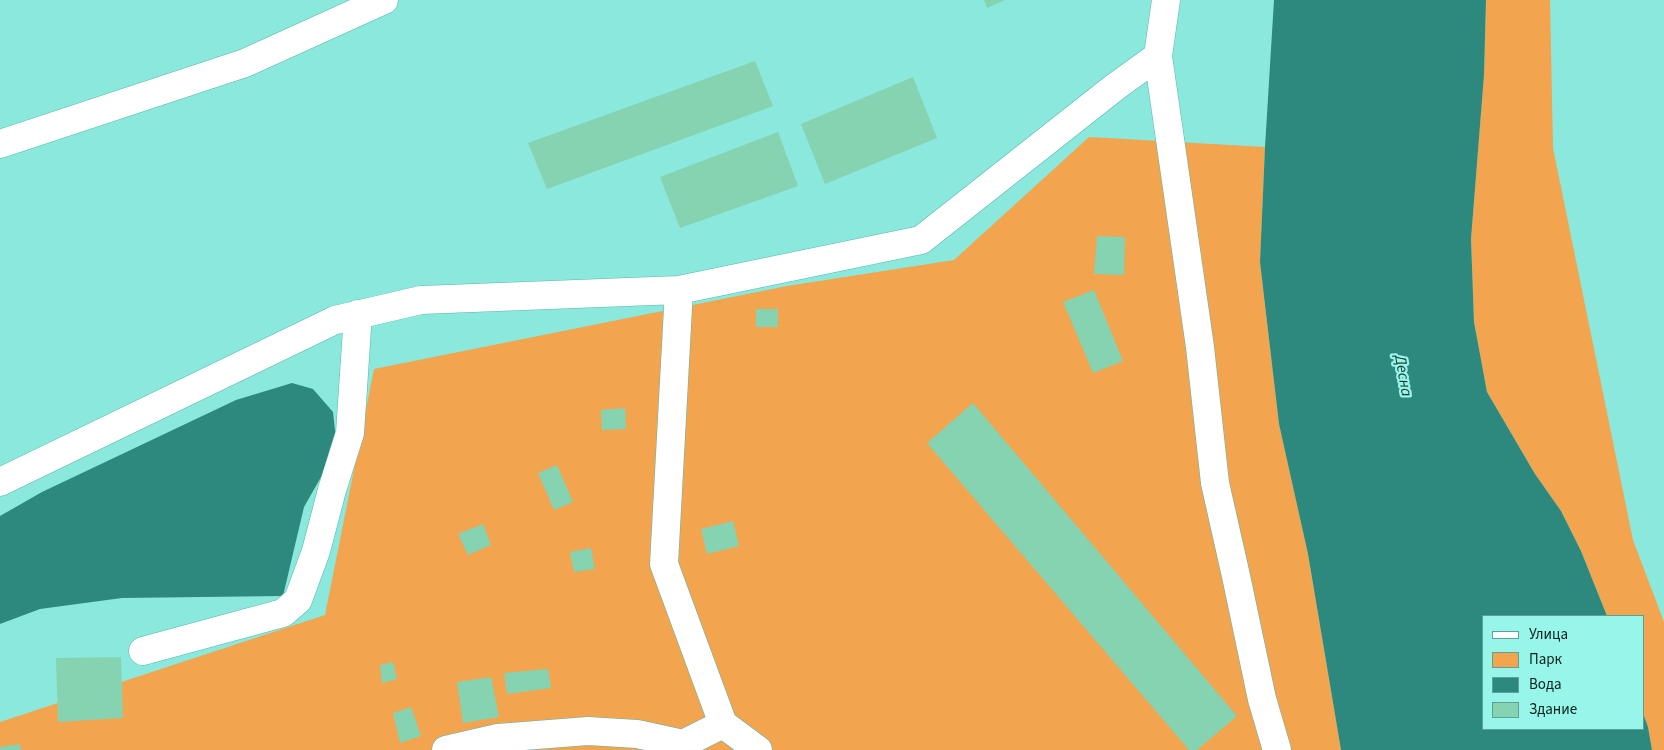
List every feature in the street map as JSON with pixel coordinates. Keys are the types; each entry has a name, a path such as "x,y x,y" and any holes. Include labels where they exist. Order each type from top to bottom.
{"street":[{"path":"0,144 245,63 384,0"},
{"path":"1166,0 1158,56 1200,347 1215,483 1262,699 1278,750"},
{"path":"0,482 335,320 421,300 679,290 921,240 1115,87 1158,56"},
{"path":"679,290 664,564 723,724 758,750"},
{"path":"143,651 282,614 298,600 316,551 332,490 350,433 358,314"},
{"path":"446,750 498,738 588,731 638,734 683,744 723,724"}],"green space":[{"path":"1486,0 1550,0 1553,148 1633,540 1664,622 1664,750 1652,750 1644,716 1644,615 1607,615 1581,551 1561,511 1535,474 1487,392 1474,322 1471,239 1484,75"},
{"path":"1089,137 1265,147 1260,262 1279,424 1308,554 1341,750 0,750 0,722 325,615 374,369 787,286 954,260"}],"water":[{"name":"Десна","path":"1274,0 1486,0 1484,75 1471,239 1474,322 1487,392 1535,474 1561,511 1581,551 1607,615 1482,615 1482,730 1644,730 1644,716 1652,750 1341,750 1308,554 1279,424 1260,262"},
{"path":"292,383 313,389 333,412 337,449 304,507 283,596 122,598 40,609 0,624 0,516 42,492 236,400"}],"building":[{"path":"984,0 1005,0 987,8"},
{"path":"755,61 773,106 547,189 528,143"},
{"path":"913,77 937,138 825,184 801,124"},
{"path":"778,132 798,186 680,228 660,177"},
{"path":"1097,236 1125,237 1124,275 1094,274"},
{"path":"1094,290 1123,361 1093,373 1063,302"},
{"path":"756,309 778,309 778,327 756,327"},
{"path":"973,403 1237,716 1197,750 1189,750 927,443"},
{"path":"625,408 626,429 602,430 601,410"},
{"path":"557,465 573,502 554,510 538,473"},
{"path":"733,521 739,546 707,554 701,529"},
{"path":"483,524 491,545 468,555 458,534"},
{"path":"591,548 595,569 574,572 570,552"},
{"path":"121,657 123,718 58,722 56,658"},
{"path":"393,662 397,679 382,683 380,665"},
{"path":"548,669 551,688 507,694 504,673"},
{"path":"491,677 499,717 463,723 457,682"},
{"path":"411,707 421,736 400,743 393,713"},
{"path":"20,744 21,750 0,750 0,747"}]}
